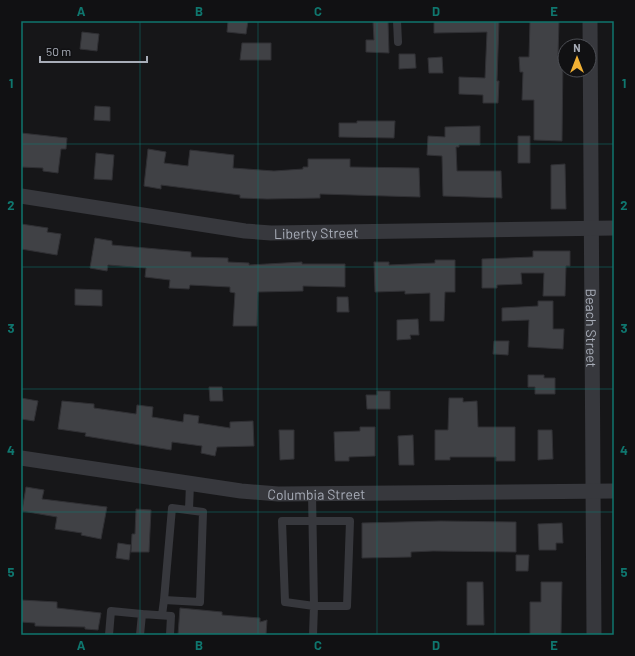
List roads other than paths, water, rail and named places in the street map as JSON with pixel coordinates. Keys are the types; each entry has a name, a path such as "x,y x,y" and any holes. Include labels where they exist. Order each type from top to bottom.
{"street":[{"name":"Beach Street","path":"590,21 594,635"},
{"name":"Liberty Street","path":"21,196 245,231 271,233 614,228"},
{"name":"Columbia Street","path":"21,458 241,491 312,494 614,491"}],"lane":[{"path":"397,21 398,42"},
{"path":"189,510 190,483"},
{"path":"312,494 314,606 313,635"},
{"path":"162,616 172,508 203,512 200,602 164,600"},
{"path":"282,521 350,521 347,606 314,606 285,602 282,521"},
{"path":"109,635 111,611 172,616 170,635"},
{"path":"140,635 142,614"}]}
